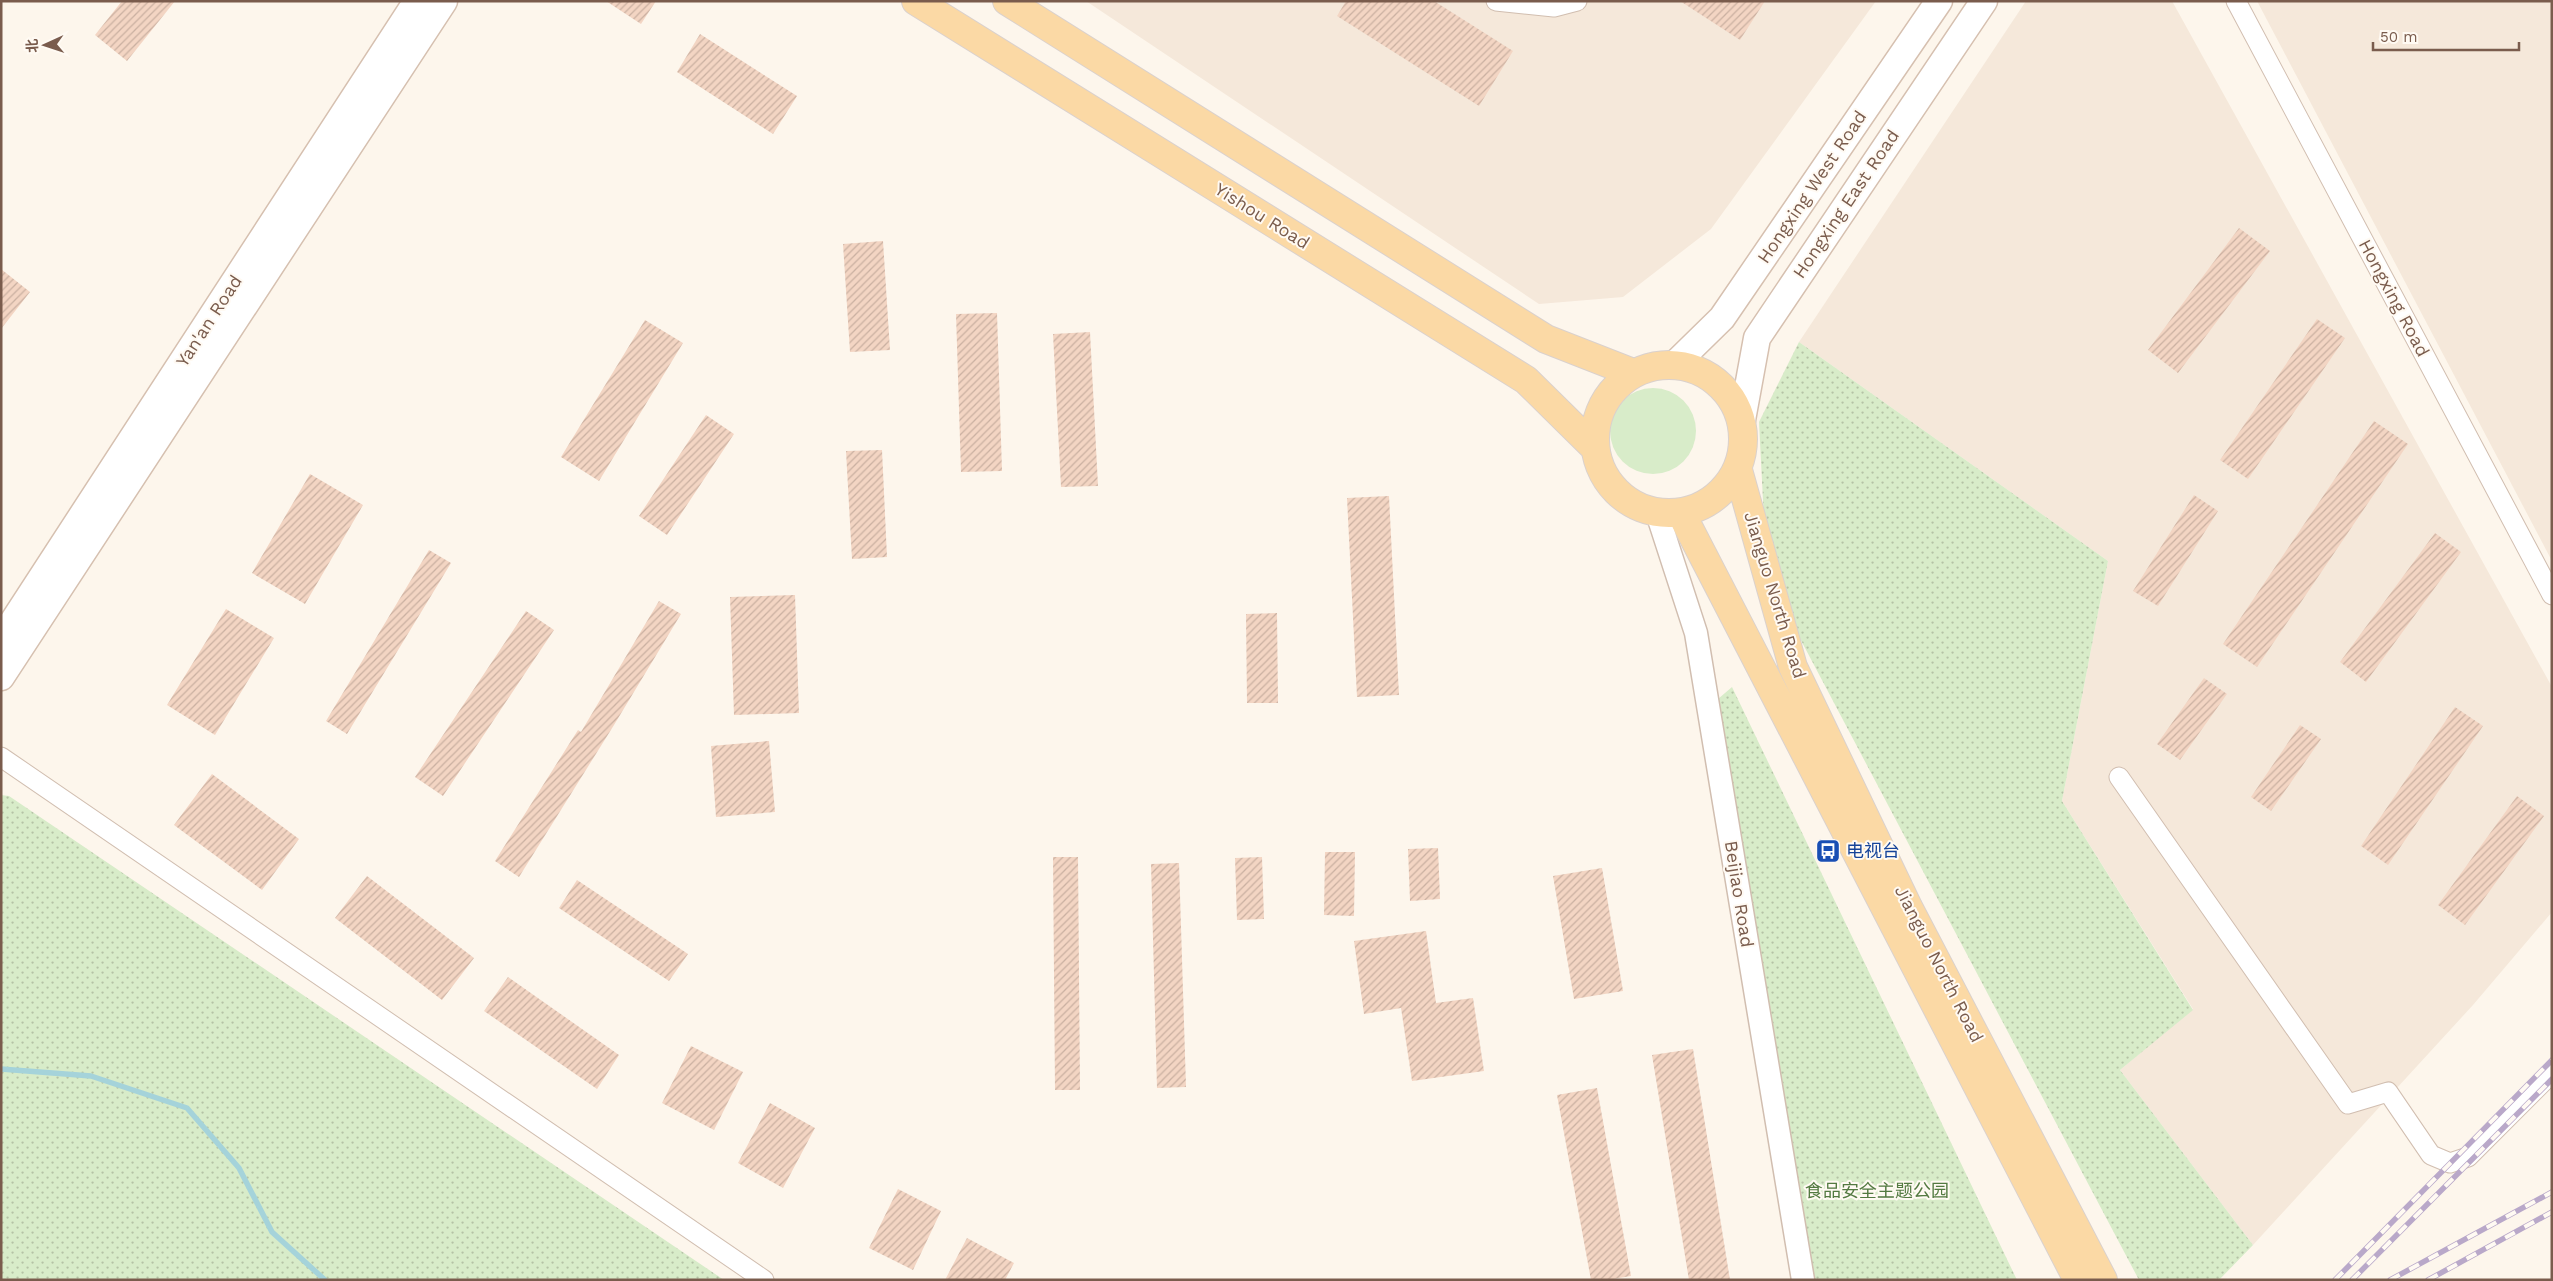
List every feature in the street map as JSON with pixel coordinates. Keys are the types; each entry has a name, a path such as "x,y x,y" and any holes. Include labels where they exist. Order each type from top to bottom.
{"main road":[{"name":"Yan'an Road","path":"1,640 417,1"},
{"path":"1,677 444,1"},
{"name":"Yishou Road","path":"916,1 1526,380 1595,448"},
{"path":"1007,1 1546,339 1633,373"},
{"name":"Hongxing West Road","path":"1674,364 1722,318 1940,1"},
{"name":"Hongxing East Road","path":"1742,420 1757,338 1984,1"},
{"path":"1674,364 1696,368 1714,379 1731,397 1742,420 1744,446 1738,470 1724,490 1704,505 1669,513 1635,505 1615,491 1602,471 1595,448 1596,426 1603,405 1616,387 1633,373 1653,366 1674,364"},
{"name":"Jianguo North Road","path":"1738,470 1793,667 1908,907 2103,1280"},
{"name":"Jianguo North Road","path":"1669,513 2078,1280"}],"street":[{"path":"1496,1 1554,6 1577,1"},
{"name":"Hongxing Road","path":"2236,1 2552,595"},
{"name":"Beijiao Road","path":"1669,513 1696,633 1803,1280"},
{"path":"1,757 764,1280"},
{"path":"2119,777 2348,1104 2388,1092 2431,1155 2450,1163 2468,1157 2552,1073"}],"shaded area":[{"path":"1086,1 1876,1 1711,229 1623,297 1539,304"},
{"path":"2026,1 2172,1 2552,687 2552,912 2473,1005 2253,1245 2120,1070 2193,1009 2062,801 2108,561 1799,342"},
{"path":"2257,1 2552,1 2552,561"}],"green space":[{"path":"1799,342 2108,561 2062,801 2193,1010 2120,1070 2253,1245 2219,1280 2139,1280 1786,612 1764,520 1759,422"},
{"path":"1653,388 1669,391 1677,395 1689,407 1693,415 1696,431 1693,447 1689,455 1677,467 1669,471 1653,474 1637,471 1629,467 1617,455 1613,447 1610,431 1613,415 1617,407 1629,395 1637,391"},
{"name":"食品安全主题公园","path":"1732,687 2017,1280 1801,1280 1718,699"},
{"path":"1,795 9,796 724,1280 1,1280"}],"building":[{"path":"122,1 175,1 127,61 95,35"},
{"path":"606,1 656,1 641,24"},
{"path":"1346,1 1434,1 1513,51 1479,106 1337,16"},
{"path":"1680,1 1765,1 1740,40"},
{"path":"700,34 797,96 773,134 677,72"},
{"path":"2239,228 2270,251 2178,373 2148,350"},
{"path":"883,241 890,350 850,352 843,244"},
{"path":"1,269 30,292 1,329"},
{"path":"997,313 1002,471 961,472 956,314"},
{"path":"2317,319 2345,338 2248,479 2220,460"},
{"path":"645,320 683,343 599,481 561,457"},
{"path":"1090,332 1098,486 1061,487 1053,334"},
{"path":"706,415 734,434 667,535 639,516"},
{"path":"2374,421 2408,444 2257,667 2223,644"},
{"path":"882,450 887,557 852,559 846,451"},
{"path":"310,474 363,505 305,604 252,573"},
{"path":"2194,495 2218,511 2158,606 2133,591"},
{"path":"1389,496 1399,695 1357,697 1347,498"},
{"path":"2435,533 2461,552 2366,682 2340,662"},
{"path":"429,550 451,563 347,734 326,721"},
{"path":"795,595 799,713 734,715 730,597"},
{"path":"659,601 681,614 519,877 495,861 578,730 581,732"},
{"path":"226,609 274,638 215,735 167,705"},
{"path":"526,611 554,630 443,796 415,777"},
{"path":"1277,613 1278,703 1247,703 1246,614"},
{"path":"2204,678 2227,694 2180,760 2157,744"},
{"path":"2455,707 2483,726 2388,865 2361,846"},
{"path":"2300,725 2321,739 2271,811 2251,797"},
{"path":"769,741 775,812 716,817 711,746"},
{"path":"212,774 299,839 262,890 174,825"},
{"path":"2517,796 2544,816 2465,925 2438,905"},
{"path":"1438,848 1440,899 1410,901 1408,849"},
{"path":"1325,852 1355,852 1354,916 1324,915"},
{"path":"1053,857 1078,857 1080,1090 1055,1090"},
{"path":"1262,857 1264,919 1237,920 1235,858"},
{"path":"1179,863 1186,1087 1157,1088 1151,864"},
{"path":"1602,868 1623,991 1574,999 1553,876"},
{"path":"367,876 474,958 442,1000 335,918"},
{"path":"577,880 688,954 669,981 559,908"},
{"path":"1426,931 1436,1003 1473,998 1484,1071 1412,1081 1401,1008 1364,1014 1354,941"},
{"path":"508,977 619,1055 597,1089 484,1011"},
{"path":"691,1046 743,1072 714,1130 662,1103"},
{"path":"1693,1049 1730,1280 1689,1280 1652,1055"},
{"path":"1597,1088 1631,1276 1607,1280 1591,1280 1557,1095"},
{"path":"770,1103 815,1128 783,1188 738,1163"},
{"path":"898,1189 941,1211 913,1270 869,1248"},
{"path":"967,1238 1014,1263 1005,1280 945,1280"}],"waterway":[{"path":"1,1069 91,1076 187,1108 239,1168 272,1232 325,1280"}],"railway":[{"path":"2335,1280 2552,1060"},
{"path":"2352,1280 2552,1079"},
{"path":"2390,1280 2552,1192"},
{"path":"2428,1280 2552,1212"}],"place":[{"name":"电视台","path":"1828,851"}]}
